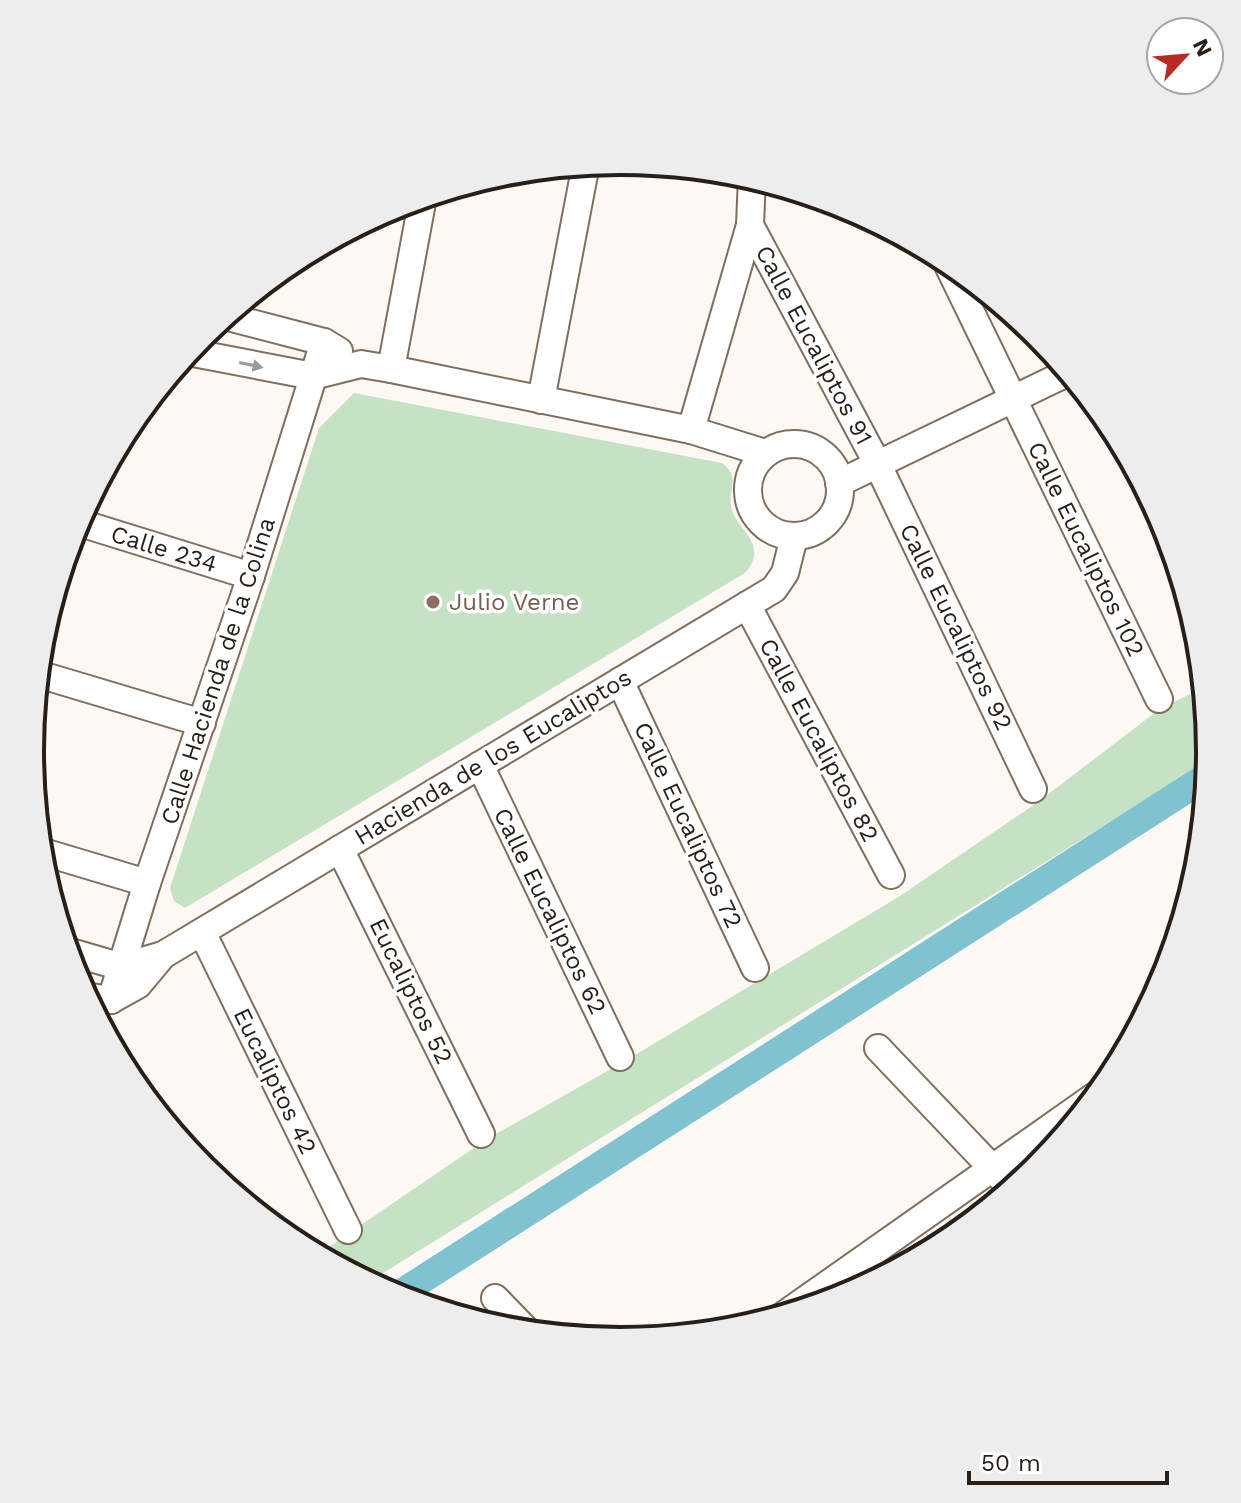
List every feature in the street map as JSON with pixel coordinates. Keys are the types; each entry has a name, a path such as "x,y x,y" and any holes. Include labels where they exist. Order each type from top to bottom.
{"street":[{"path":"541,400 584,176"},
{"path":"691,430 750,225 751,190"},
{"path":"391,369 420,211"},
{"name":"Calle Eucaliptos 91","path":"750,225 878,465"},
{"name":"Calle Eucaliptos 102","path":"957,283 1159,699"},
{"path":"242,316 324,342 361,364 691,430 765,453"},
{"name":"Calle Hacienda de la Colina","path":"99,997 122,967 147,883 251,576 324,342"},
{"path":"203,355 313,376 361,364"},
{"path":"839,483 1059,377"},
{"path":"801,444 819,451 833,465 839,483 838,503 829,521 813,533 794,537 775,533 760,522 750,505 747,487 752,468 765,453 782,445 801,444"},
{"name":"Calle Eucaliptos 92","path":"878,465 1033,789"},
{"name":"Calle 234","path":"90,526 251,576"},
{"name":"Hacienda de los Eucaliptos","path":"122,967 163,955 774,589 785,573 794,537"},
{"name":"Calle Eucaliptos 82","path":"747,605 891,875"},
{"path":"49,677 202,723"},
{"name":"Calle Eucaliptos 72","path":"620,681 755,968"},
{"name":"Calle Eucaliptos 62","path":"480,765 620,1057"},
{"name":"Eucaliptos 52","path":"340,849 481,1134"},
{"path":"54,855 147,883"},
{"name":"Eucaliptos 42","path":"202,932 348,1230"},
{"path":"82,955 122,967"},
{"name":"Hacienda de los Eucaliptos","path":"99,998 138,985 163,955"},
{"path":"878,1048 1005,1181"},
{"path":"813,1294 1067,1115"},
{"path":"495,1298 514,1318"}],"green space":[{"path":"354,393 722,463 731,474 732,510 753,545 753,560 745,573 185,908 174,901 170,888 319,428"},
{"path":"1194,692 1197,768 380,1275 327,1248 487,1139 625,1061 900,896 1038,802 1161,708"}],"waterway":[{"path":"410,1288 1196,783"}],"place":[{"name":"Julio Verne","path":"433,602"}]}
